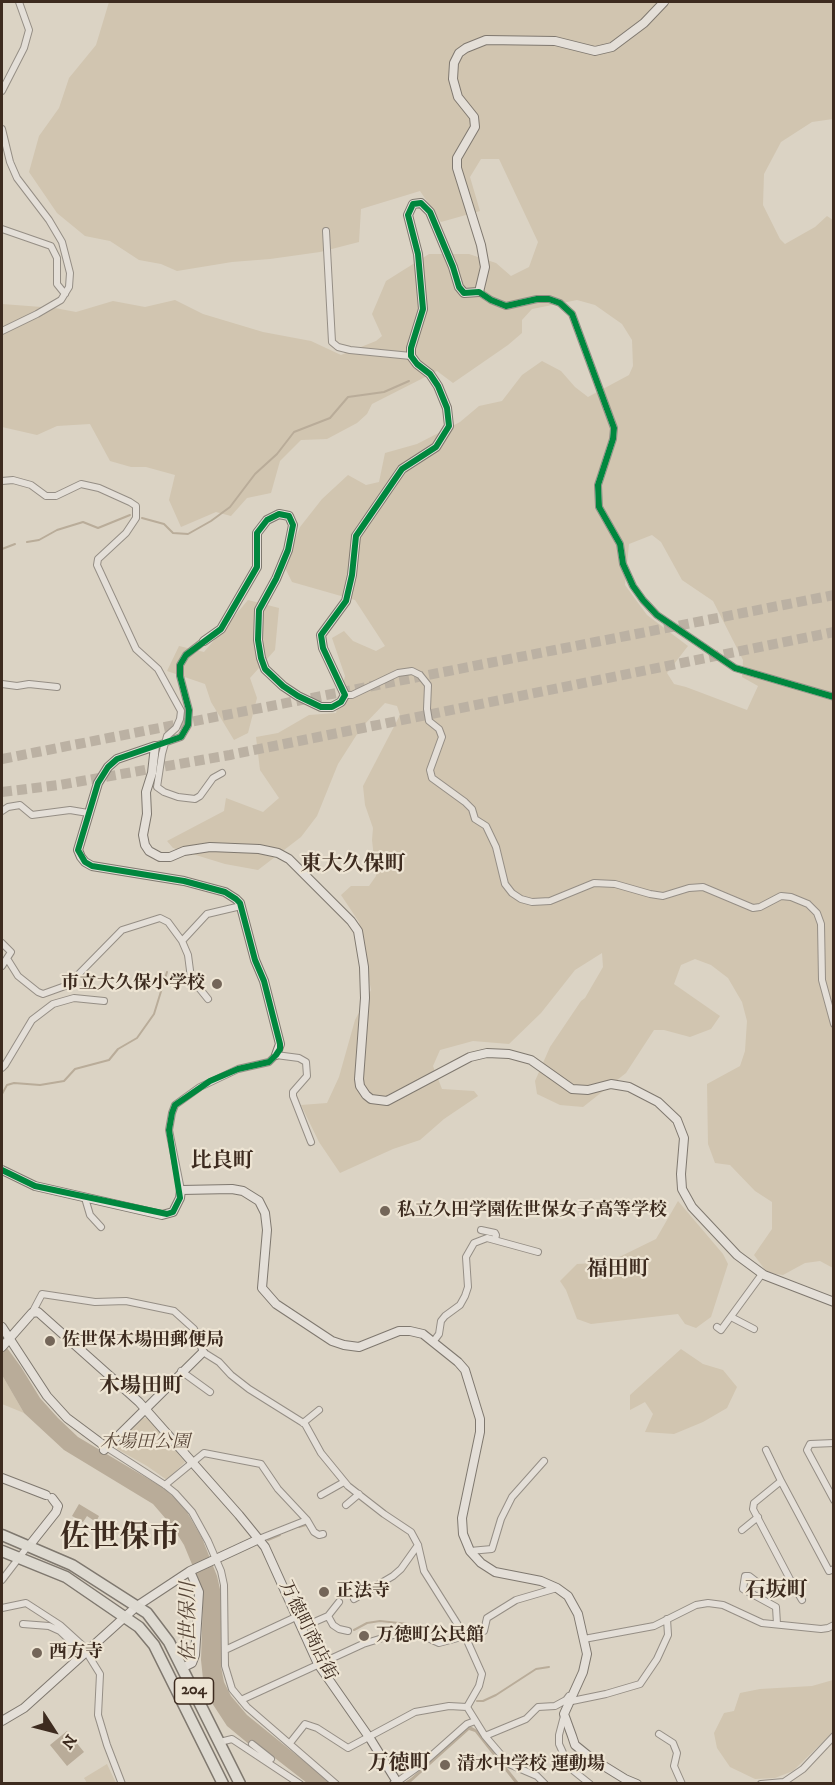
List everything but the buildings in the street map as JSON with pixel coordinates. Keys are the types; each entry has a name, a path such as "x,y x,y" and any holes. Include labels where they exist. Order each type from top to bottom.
{"highway":[{"path":"2,1535 28,1546"},
{"name":"204","path":"28,1546 72,1565 147,1613 169,1642 240,1784"},
{"path":"2,1551 19,1557"},
{"name":"204","path":"19,1557 66,1577 96,1597 121,1620 140,1627 154,1645 223,1784"}],"street":[{"path":"2,91 24,48 28,30 19,2"},
{"path":"479,292 485,267 482,245 457,168 457,158 476,127 474,117 458,97 453,79 454,63 459,53 486,40 555,41 595,51 605,49 633,33 664,2"},
{"path":"2,129 10,162 17,178 49,220 62,242 70,273 69,287 61,300 2,331"},
{"path":"345,695 323,648 321,635 346,601 352,575 356,536 402,469 436,447 449,426 447,408 438,386 430,374 411,356 411,348 423,309 418,254 408,214 413,204 421,203 430,212 459,286 464,293 479,292 506,306 537,299 549,299 560,303 572,314 614,428 613,439 598,485 599,507 620,544 623,564 633,586 643,600 657,615 735,668 834,697"},
{"path":"2,229 51,246 57,258 57,284 65,294"},
{"path":"327,231 332,342 338,347 350,350 411,356"},
{"path":"2,481 13,480 31,485 46,496 56,496 81,484 109,492 136,507 136,518 126,533 98,559 98,565 136,649 158,669 181,711 176,728 167,736 165,742 157,786 164,792 178,797 195,799 200,796 213,778 222,773"},
{"path":"2,1170 35,1186 167,1214 173,1212 181,1190 169,1130 176,1105 210,1081 238,1069 268,1062 276,1055 280,1044 264,981 255,960 241,906 236,899 225,892 183,880 92,866 85,862 78,850 98,783 108,767 117,759 181,737 188,725 189,710 180,676 180,665 186,655 221,629 257,567 257,533 267,520 279,514 289,516 292,525 288,549 276,579 259,610 258,640 265,669 283,686 310,703 321,707 332,707 341,702 345,695"},
{"path":"345,695 352,696 398,672 412,671 420,675 428,685 429,721 439,729 442,737 429,770 432,778 465,802 472,809 475,819 486,826 496,846 505,884 521,899 532,902 550,901 583,886 605,883 663,896 689,888 702,887 753,908 760,907 781,896 791,897 808,904 817,913 821,924 822,980 834,1024"},
{"path":"2,684 57,687"},
{"path":"155,746 152,773 146,792 147,814 143,835 148,851 160,857 210,847 258,849 278,853 289,859 303,872 357,931 364,967 366,998 359,1079 360,1086 366,1095 371,1099 387,1101 470,1057 487,1053 509,1054 531,1060 572,1089 588,1090 611,1084 629,1087 658,1102 676,1120 684,1138 682,1189 692,1207 737,1255 762,1274 834,1302"},
{"path":"2,811 20,805 32,815 70,810 88,813"},
{"path":"182,941 207,914 241,906"},
{"path":"8,960 18,976 43,994 68,985 122,930 160,918 168,922 182,941 188,954 191,978 207,999"},
{"path":"2,943 12,952 2,966"},
{"path":"2,1068 32,1020 53,1004 74,998 104,1001"},
{"path":"276,1055 299,1058 306,1062 307,1076 293,1092 293,1096 311,1142"},
{"path":"181,1190 232,1189 243,1191 259,1201 266,1213 267,1230 262,1288 276,1304 332,1341 359,1347 399,1331 410,1331 423,1334 465,1370 480,1419 480,1432 462,1518 463,1533 470,1551 481,1563 495,1572 541,1581 557,1588 568,1596 578,1614 587,1654 577,1689 564,1714 559,1744 570,1768 590,1784"},
{"path":"85,1198 90,1215 101,1227"},
{"path":"481,1230 495,1233 495,1240"},
{"path":"433,1342 439,1334 441,1321 460,1305 465,1296 468,1287 466,1257 469,1249 480,1240 487,1238 538,1252"},
{"path":"717,1327 721,1330 762,1274"},
{"path":"6,1342 32,1312 42,1294 95,1302 126,1301 174,1311 194,1329 203,1352 219,1362 249,1389 303,1423 321,1453 344,1482 411,1532 418,1545 424,1571 474,1654 482,1679 467,1707"},
{"name":"万徳町商店街","path":"32,1312 38,1312 44,1316 144,1408 259,1539 298,1616 318,1664 369,1737 395,1783"},
{"path":"731,1317 754,1329"},
{"path":"2,1327 6,1342 47,1396 67,1418 105,1448 165,1485 192,1512 208,1541 212,1559 221,1571 224,1585 225,1666 232,1689 241,1700 336,1784"},
{"path":"105,1448 181,1371 203,1352"},
{"path":"181,1371 210,1392"},
{"path":"303,1423 319,1410"},
{"path":"834,1443 810,1444 807,1450 834,1500"},
{"path":"766,1450 829,1571 834,1569"},
{"path":"165,1485 204,1453 261,1464 278,1489 307,1520 314,1532 322,1534"},
{"path":"470,1551 492,1549 501,1520 512,1497 544,1461"},
{"path":"2,1478 50,1497 58,1506 56,1512 2,1580"},
{"path":"781,1481 754,1503 753,1509 802,1600"},
{"path":"321,1495 344,1482"},
{"path":"346,1505 359,1494"},
{"path":"742,1530 758,1517"},
{"path":"2,1721 24,1708 137,1606 212,1559 307,1520"},
{"path":"354,1599 393,1576 401,1569 418,1545"},
{"path":"748,1568 742,1589 776,1607 777,1624"},
{"path":"182,1668 192,1663 195,1655 199,1592 192,1570"},
{"path":"746,1576 762,1586 787,1589 793,1585"},
{"path":"241,1700 363,1644 417,1629 438,1643 484,1631 488,1618 516,1600 557,1588"},
{"path":"303,1627 328,1616 339,1602"},
{"path":"2,1608 26,1603 60,1625 82,1645 100,1674 98,1715 122,1784"},
{"path":"584,1639 654,1626 696,1605 708,1603 723,1605 762,1623 821,1629 834,1625"},
{"path":"225,1650 298,1616"},
{"path":"328,1616 333,1625 348,1631"},
{"path":"572,1701 640,1684 657,1659 668,1635 667,1619"},
{"path":"23,1624 49,1626 60,1631 79,1649 86,1651"},
{"path":"485,1736 526,1719 538,1707 555,1706 566,1701 573,1688 577,1689"},
{"path":"290,1743 305,1724 317,1728 348,1748 415,1712 449,1706 467,1707"},
{"path":"467,1707 485,1736 509,1764 537,1776 545,1784"},
{"path":"564,1714 575,1746 625,1779 637,1784"},
{"path":"395,1783 422,1764 467,1724 475,1721"},
{"path":"659,1734 673,1743 677,1753 674,1766 682,1784"},
{"path":"761,1784 784,1782 803,1769 834,1736"},
{"path":"219,1742 232,1739 300,1784"},
{"path":"252,1744 271,1760 271,1763"}],"green space":[{"path":"109,2 833,2 833,119 812,122 781,142 764,174 763,205 780,239 785,244 815,227 827,216 833,220 833,1268 820,1261 805,1263 783,1275 775,1274 766,1271 754,1255 772,1229 772,1202 755,1191 730,1165 715,1163 708,1144 707,1084 740,1066 745,1051 747,1021 742,1002 728,978 711,965 695,959 681,965 674,984 720,1016 711,1029 690,1037 664,1030 654,1030 626,1073 583,1107 560,1105 537,1094 535,1081 550,1047 585,998 603,967 602,953 575,970 541,1013 509,1044 473,1041 440,1050 433,1066 442,1089 474,1091 478,1096 444,1119 420,1140 393,1149 340,1173 319,1142 301,1105 327,1103 339,1077 355,1020 371,990 359,922 341,895 351,886 369,886 376,876 373,828 365,805 363,786 400,715 397,706 385,703 361,728 338,764 317,816 301,837 258,870 225,864 173,848 167,841 224,811 226,798 263,812 279,798 260,770 256,737 278,733 309,715 336,713 345,676 332,638 344,631 353,641 376,651 385,646 355,600 292,582 284,566 300,527 322,499 348,475 366,485 379,482 385,453 417,444 460,422 479,406 502,401 522,375 542,361 561,371 575,387 588,397 629,375 633,366 632,340 622,324 595,305 577,300 532,309 522,320 522,333 453,383 437,371 372,404 367,414 357,423 327,439 301,440 280,461 271,493 247,498 231,516 216,512 181,527 169,500 175,475 110,461 90,424 57,426 37,435 2,427 2,304 76,312 113,301 145,307 175,300 203,314 263,332 311,341 341,355 376,341 382,336 372,314 386,281 429,254 469,254 496,263 511,276 529,267 538,242 499,159 481,159 470,177 480,211 441,222 420,191 361,209 359,242 320,252 177,271 161,264 139,260 110,241 85,236 57,213 29,172 39,136 59,108 69,78 96,45","holes":["652,535 661,542 682,580 713,601 743,660 742,677 758,686 747,710 674,684 667,673 688,646 647,615 625,585 629,544"]},
{"path":"248,600 279,608 275,650 250,678 257,698 248,733 234,740 211,702 205,684 167,671 179,646 204,652"},
{"path":"678,1201 723,1254 728,1264 711,1317 696,1328 685,1324 678,1314 591,1324 577,1319 566,1290 560,1281 577,1264 609,1262 656,1239"},
{"path":"681,1349 703,1364 723,1370 737,1387 727,1408 703,1422 674,1434 645,1432 653,1414 645,1402 630,1410 630,1395"},
{"path":"2,1375 24,1413 2,1404"},
{"name":"木場田公園","path":"143,1418 148,1418 185,1462 167,1480 117,1449 116,1446"},
{"path":"833,1680 833,1732 793,1771 775,1778 755,1779 730,1767 717,1748 714,1733 724,1713 734,1711 740,1693 760,1689 812,1686"},
{"path":"107,1764 116,1783 87,1783 84,1778"}],"shaded area":[{"path":"2,1341 40,1398 78,1437 162,1487 187,1512 202,1538 217,1576 222,1598 221,1667 224,1682 231,1696 247,1715 331,1783 307,1783 253,1741 250,1745 227,1726 212,1703 203,1679 201,1660 203,1598 201,1586 184,1545 172,1526 153,1504 64,1450 24,1413 2,1375"},
{"path":"79,1504 99,1516 96,1522 87,1516 83,1522 72,1516"},
{"path":"470,1726 477,1730 519,1783 515,1783 475,1732 469,1730 411,1782 402,1784 411,1778"},
{"path":"67,1731 84,1752 67,1766 50,1745"}],"waterway":[{"path":"142,518 164,524 173,533 188,534 230,507 255,474 277,454 294,432 330,418 348,397 384,392 409,381"},
{"path":"27,542 39,540 57,530 83,522 98,528 130,515"},
{"path":"2,549 15,544"},
{"path":"2,1094 7,1085 14,1083 40,1085 64,1081 75,1069 109,1060 118,1049 137,1038 154,1014 167,972"},
{"path":"299,1527 306,1525"},
{"path":"268,1540 280,1535"},
{"path":"354,1630 367,1623 380,1621 408,1624 412,1628"},
{"path":"477,1701 483,1701 496,1695 536,1669 549,1667"}],"tunnel":[{"path":"2,759 834,595"},
{"path":"2,792 59,785 230,755 834,632"}],"cycle path":[{"path":"2,1170 35,1186 167,1214 173,1212 180,1198 169,1130 175,1105 210,1081 238,1069 269,1062 280,1049 264,981 255,960 240,903 236,899 225,892 184,881 92,866 85,862 78,850 98,783 108,767 117,759 181,737 188,725 189,710 180,676 180,665 186,655 221,629 257,567 257,533 267,520 279,514 289,516 293,525 288,550 276,579 259,610 258,640 265,669 283,686 321,707 332,707 341,702 345,695 323,648 321,635 346,601 352,575 356,536 402,469 436,447 449,426 447,408 438,386 430,374 411,356 411,348 423,309 418,254 408,215 413,204 421,203 430,212 459,287 464,293 479,292 506,306 537,299 549,299 560,303 572,314 614,428 613,439 598,485 599,507 620,544 623,564 633,586 643,600 657,615 735,668 834,697"}],"place":[{"name":"市立大久保小学校","path":"217,984"},
{"name":"私立久田学園佐世保女子高等学校","path":"385,1211"},
{"name":"佐世保木場田郵便局","path":"50,1341"},
{"name":"正法寺","path":"324,1592"},
{"name":"万徳町公民館","path":"364,1636"},
{"name":"西方寺","path":"37,1653"},
{"name":"清水中学校 運動場","path":"445,1765"}],"district":[{"name":"東大久保町","path":"353,866"},
{"name":"比良町","path":"222,1163"},
{"name":"福田町","path":"618,1271"},
{"name":"木場田町","path":"141,1388"},
{"name":"佐世保市","path":"120,1540"},
{"name":"石坂町","path":"776,1592"},
{"name":"万徳町","path":"399,1765"}],"water label":[{"name":"佐世保川","path":"190,1622"}]}
